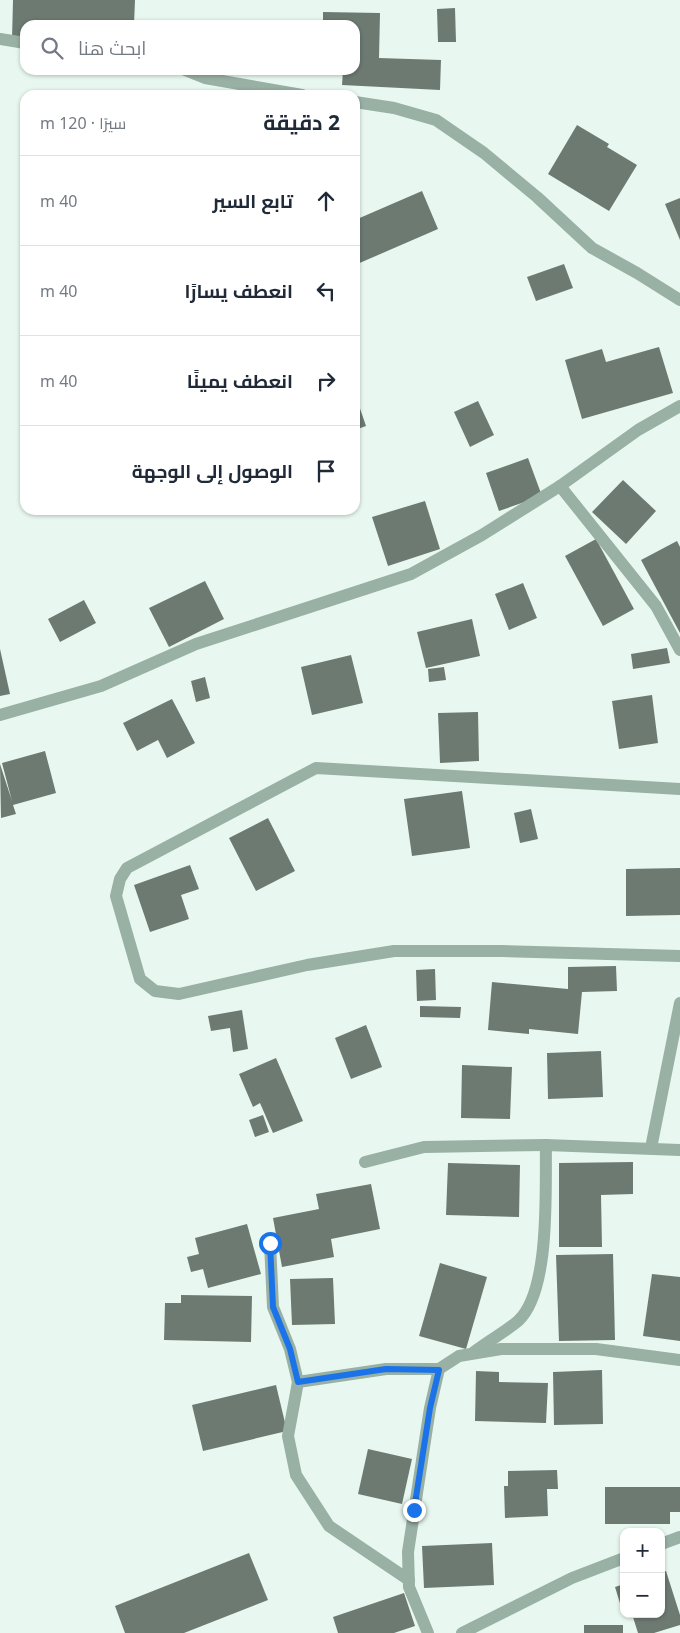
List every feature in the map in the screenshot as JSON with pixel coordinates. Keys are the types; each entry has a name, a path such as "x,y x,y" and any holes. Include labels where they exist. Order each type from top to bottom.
{"street":[{"path":"0,39 20,42"},
{"path":"198,75 273,90"},
{"path":"360,103 394,108 436,120 484,153 537,197 592,248 680,300"},
{"path":"0,715 101,686 196,644 412,574 482,535 560,486 638,430 680,406"},
{"path":"560,486 656,606 680,650"},
{"path":"680,789 316,768 127,868 120,879 116,896 140,979 155,991 179,994 307,966 394,951 680,956"},
{"path":"651,1148 680,1003"},
{"path":"470,1354 520,1320 536,1290 544,1246 546,1145"},
{"path":"365,1162 424,1147 546,1145 680,1150"},
{"path":"270,1243 273,1307 290,1349 298,1382 288,1436 296,1475 329,1526 409,1580"},
{"path":"298,1382 386,1369 439,1370 458,1356 501,1349 596,1349 680,1360"},
{"path":"428,1633 409,1587 408,1552 430,1408 439,1370"},
{"path":"665,1543 680,1537"},
{"path":"462,1633 572,1578 620,1560"}],"building":[{"path":"13,0 135,0 134,20 20,20 20,40 12,39"},
{"path":"455,8 456,42 438,42 437,9"},
{"path":"323,12 380,13 379,58 441,60 440,90 342,85 343,75 360,75 360,20 323,20"},
{"path":"577,125 609,144 607,147 637,165 609,211 548,174"},
{"path":"422,191 438,229 360,263 360,218"},
{"path":"680,198 680,240 665,204"},
{"path":"564,264 573,288 536,301 527,277"},
{"path":"659,347 673,393 582,419 565,360 602,349 606,362"},
{"path":"478,401 494,435 470,447 454,412"},
{"path":"360,409 366,426 360,428"},
{"path":"528,458 542,496 499,511 486,473"},
{"path":"623,480 656,511 626,544 592,512"},
{"path":"425,501 440,549 388,566 372,517"},
{"path":"596,539 634,609 603,626 565,556"},
{"path":"677,541 680,547 680,633 641,560"},
{"path":"205,581 224,619 169,647 149,608"},
{"path":"523,583 537,618 509,630 495,594"},
{"path":"84,600 96,623 60,642 48,619"},
{"path":"472,619 480,656 426,668 417,632"},
{"path":"667,648 670,663 633,669 631,654"},
{"path":"0,649 10,694 0,696"},
{"path":"351,655 363,703 312,715 301,667"},
{"path":"444,667 446,680 429,682 428,669"},
{"path":"205,677 210,698 196,702 191,681"},
{"path":"652,695 658,743 619,749 612,701"},
{"path":"172,699 195,743 167,758 158,740 137,751 123,723"},
{"path":"478,712 479,761 440,763 438,713"},
{"path":"45,751 56,793 13,805 16,814 1,818 0,764 12,801 2,763"},
{"path":"462,791 470,848 412,856 404,799"},
{"path":"531,809 538,839 520,843 514,813"},
{"path":"268,818 295,871 256,891 229,838"},
{"path":"190,865 199,889 181,895 189,919 150,932 134,885"},
{"path":"680,868 680,915 626,916 626,869"},
{"path":"616,966 617,991 582,992 578,1034 529,1029 529,1034 488,1030 492,982 568,989 568,967"},
{"path":"435,969 436,1000 417,1001 416,970"},
{"path":"420,1006 461,1007 460,1018 420,1017"},
{"path":"242,1010 248,1049 233,1052 230,1028 211,1031 208,1016"},
{"path":"366,1025 382,1067 351,1079 335,1038"},
{"path":"601,1051 603,1097 548,1099 547,1053"},
{"path":"276,1058 303,1121 273,1133 260,1103 253,1107 239,1074"},
{"path":"462,1065 512,1067 510,1119 461,1118"},
{"path":"263,1115 269,1132 255,1137 249,1120"},
{"path":"633,1162 633,1194 601,1195 602,1247 559,1247 559,1163"},
{"path":"448,1163 520,1165 519,1217 446,1215"},
{"path":"371,1184 380,1229 331,1239 334,1257 282,1267 273,1218 319,1209 316,1194"},
{"path":"247,1224 261,1274 208,1288 203,1269 191,1272 187,1257 199,1254 195,1238"},
{"path":"613,1254 615,1340 559,1341 556,1255"},
{"path":"440,1263 487,1277 466,1349 419,1336"},
{"path":"652,1274 680,1277 680,1341 643,1336"},
{"path":"333,1278 335,1324 292,1325 290,1279"},
{"path":"181,1295 252,1296 251,1342 164,1340 165,1303 181,1303"},
{"path":"602,1370 603,1424 554,1425 553,1372"},
{"path":"476,1371 499,1372 499,1382 548,1383 546,1423 475,1421"},
{"path":"276,1385 287,1431 203,1451 192,1405"},
{"path":"368,1449 412,1459 402,1504 358,1494"},
{"path":"557,1470 558,1489 547,1489 548,1516 505,1518 504,1486 508,1486 508,1471"},
{"path":"605,1487 680,1487 680,1512 670,1512 670,1524 605,1524"},
{"path":"492,1543 494,1585 424,1588 422,1546"},
{"path":"249,1553 268,1600 184,1633 125,1633 115,1606"},
{"path":"665,1571 680,1615 680,1625 654,1633 638,1633 633,1618 665,1618"},
{"path":"620,1585 620,1603 615,1587"},
{"path":"404,1593 415,1626 394,1633 338,1633 333,1617"},
{"path":"584,1625 623,1625 623,1633 584,1633"}],"route":[{"path":"270,1243 273,1307 290,1349 298,1382 386,1369 439,1370 430,1408 414,1510"}]}
